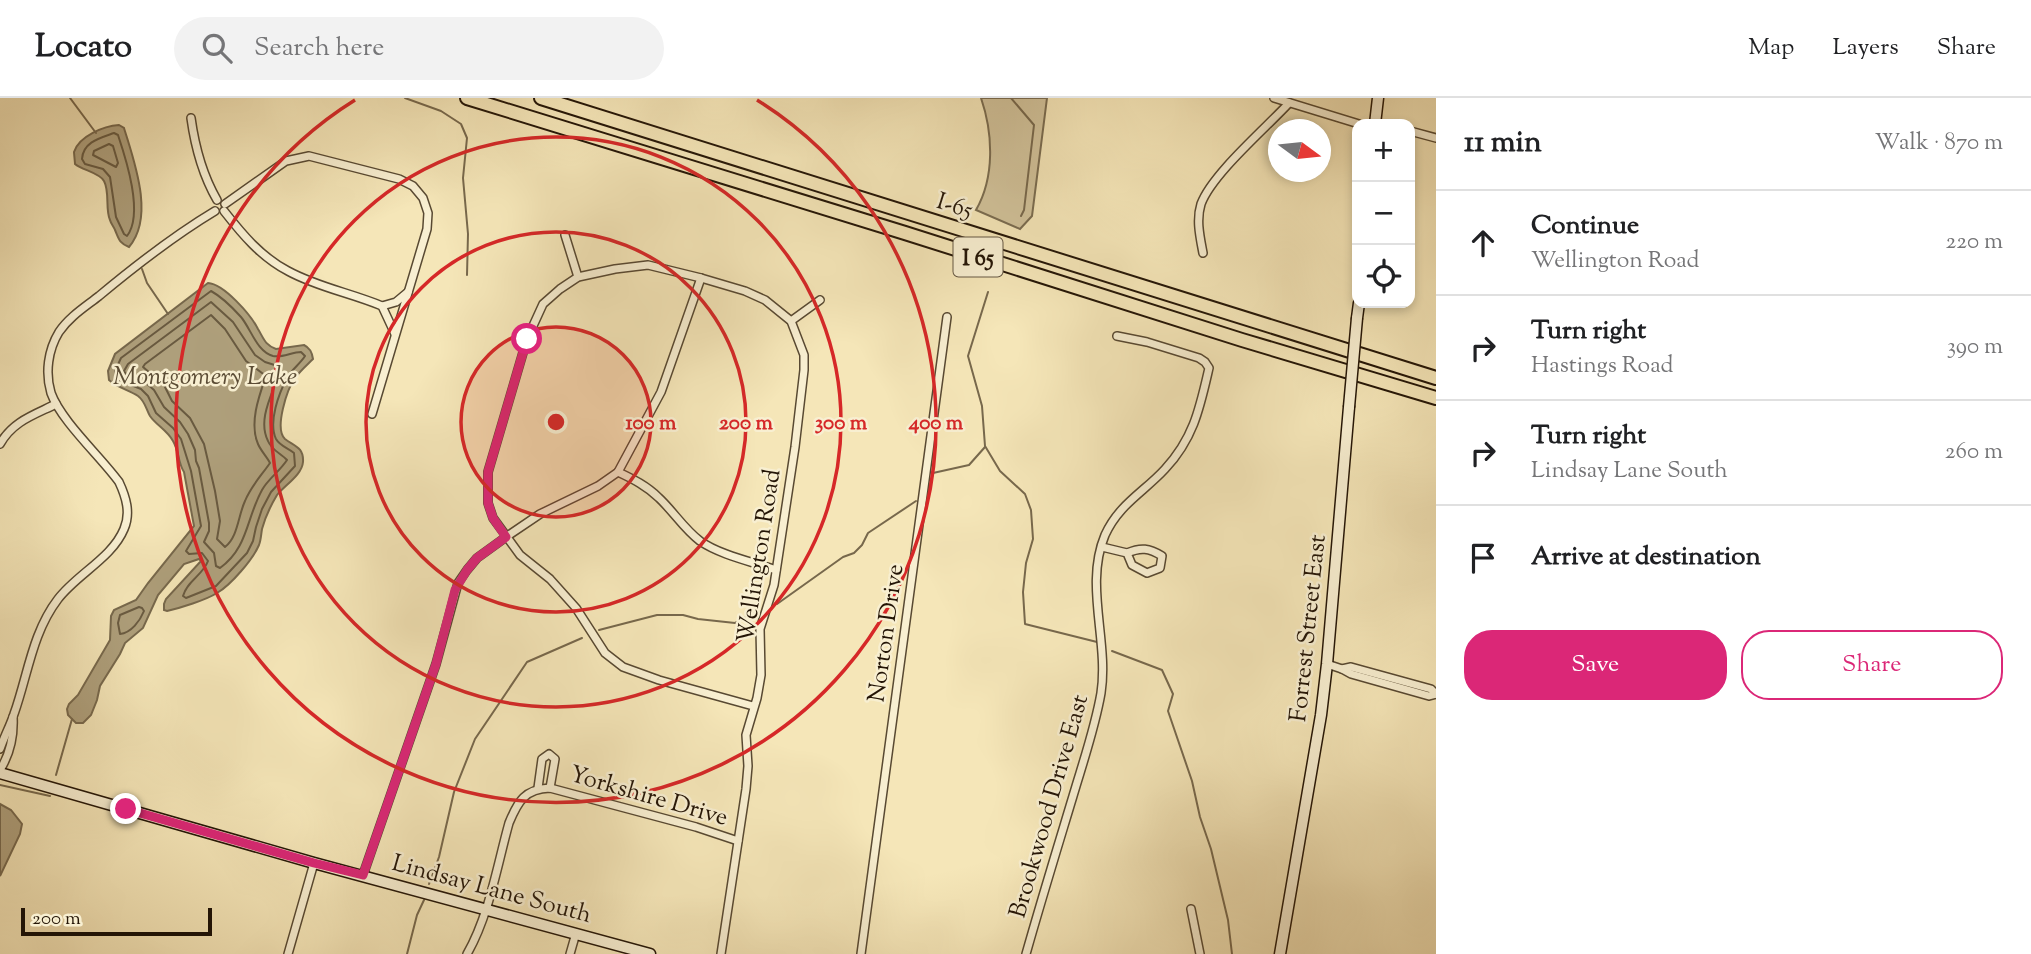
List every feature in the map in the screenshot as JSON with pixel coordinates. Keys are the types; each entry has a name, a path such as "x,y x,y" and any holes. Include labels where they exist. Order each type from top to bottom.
{"highway":[{"name":"I 65","path":"467,98 1436,398"},
{"name":"I-65","path":"541,98 1436,378"}],"street":[{"path":"1274,98 1352,122"},
{"path":"1378,98 1379,119"},
{"path":"1203,253 1198,220 1208,191 1289,103"},
{"path":"191,118 200,163 217,201 213,205 221,209 256,248 287,271 382,306 396,302 410,291"},
{"path":"1415,132 1436,138"},
{"path":"0,749 45,618 58,598 74,581 114,545 127,523 128,509 119,482 56,404 48,381 51,349 61,329 71,318 197,222 221,209 272,169 293,158 309,156 399,179 413,186 423,198 428,213 427,229 372,414"},
{"path":"565,235 578,277"},
{"path":"754,706 671,684 623,667 605,653 576,608 550,579 520,555 493,518 488,503 488,472 527,339 543,304 559,289 578,277 648,265 745,291 765,300 791,321 820,300"},
{"path":"363,875 436,664 455,590 477,558 506,537 540,514 598,486 618,472 662,391 701,278"},
{"path":"382,306 396,335"},
{"name":"Forrest Street East","path":"1280,954 1306,810 1327,664 1358,308"},
{"name":"Norton Drive","path":"861,954 947,317"},
{"name":"Wellington Road","path":"721,954 748,766 746,735 761,675 760,629 771,600 804,370 804,355 791,321"},
{"name":"Brookwood Drive East","path":"1026,954 1100,695 1104,667 1096,568 1105,535 1118,512 1164,470 1188,437 1198,414 1209,368 1199,358 1117,336"},
{"path":"0,444 13,425 56,404"},
{"path":"618,472 639,482 658,497 701,542 776,570"},
{"path":"1102,547 1127,553 1150,548 1162,556 1160,568 1147,573 1132,565 1127,553"},
{"path":"1327,664 1342,669 1351,667 1431,689 1436,694"},
{"path":"0,771 14,728 13,716"},
{"name":"Yorkshire Drive","path":"538,788 542,760 549,754 555,759 550,788"},
{"name":"Lindsay Lane South","path":"0,771 314,863 650,954"},
{"name":"Yorkshire Drive","path":"467,954 485,908 515,809 524,797 538,788 550,788 738,841"},
{"path":"288,954 314,863"},
{"path":"1191,909 1200,954"},
{"path":"570,954 576,933"}],"shaded area":[{"path":"981,98 1047,98 1032,216 1020,229 976,210 986,184 990,155 988,126"}],"water":[{"path":"119,125 124,128 140,189 141,220 137,235 129,247 120,240 110,221 104,181 75,164 74,154 77,146 86,137 106,127"},
{"name":"Montgomery Lake","path":"208,283 222,289 236,301 269,346 276,349 304,345 311,352 313,359 292,383 281,418 282,434 300,450 303,457 302,467 277,495 265,520 259,545 235,578 217,593 193,604 164,610 166,599 201,561 199,559 184,564 158,595 143,628 125,643 100,686 91,715 83,723 76,723 68,715 67,709 110,640 111,616 114,610 136,600 194,526 184,472 173,441 150,416 140,398 109,380 108,371 115,354"},
{"path":"0,804 11,810 22,824 0,876"}],"waterway":[{"path":"70,98 96,133"},
{"path":"405,98 441,111 461,124 467,138 463,178 468,234 467,275"},
{"path":"1011,98 1034,125 1024,210 1021,216"},
{"path":"142,269 147,283 168,314"},
{"path":"988,292 968,356 982,406 985,446 1000,471 1025,494 1031,510 1033,539 1026,563 1023,592 1025,624 1097,642"},
{"path":"928,494 933,473 969,465 985,447"},
{"path":"777,604 843,557 854,553 868,533 916,501"},
{"path":"599,630 657,615 683,615 735,623 758,611"},
{"path":"429,884 439,857 454,792 475,739 527,662 582,638"},
{"path":"1112,651 1162,670 1173,694 1168,711 1211,849 1228,920 1232,954"},
{"path":"56,775 72,719"},
{"path":"0,785 50,796"},
{"path":"407,954 417,915 424,900"}],"route":[{"path":"126,809 363,875 436,664 455,590 477,558 506,537 493,518 488,503 488,472 527,339"}]}
